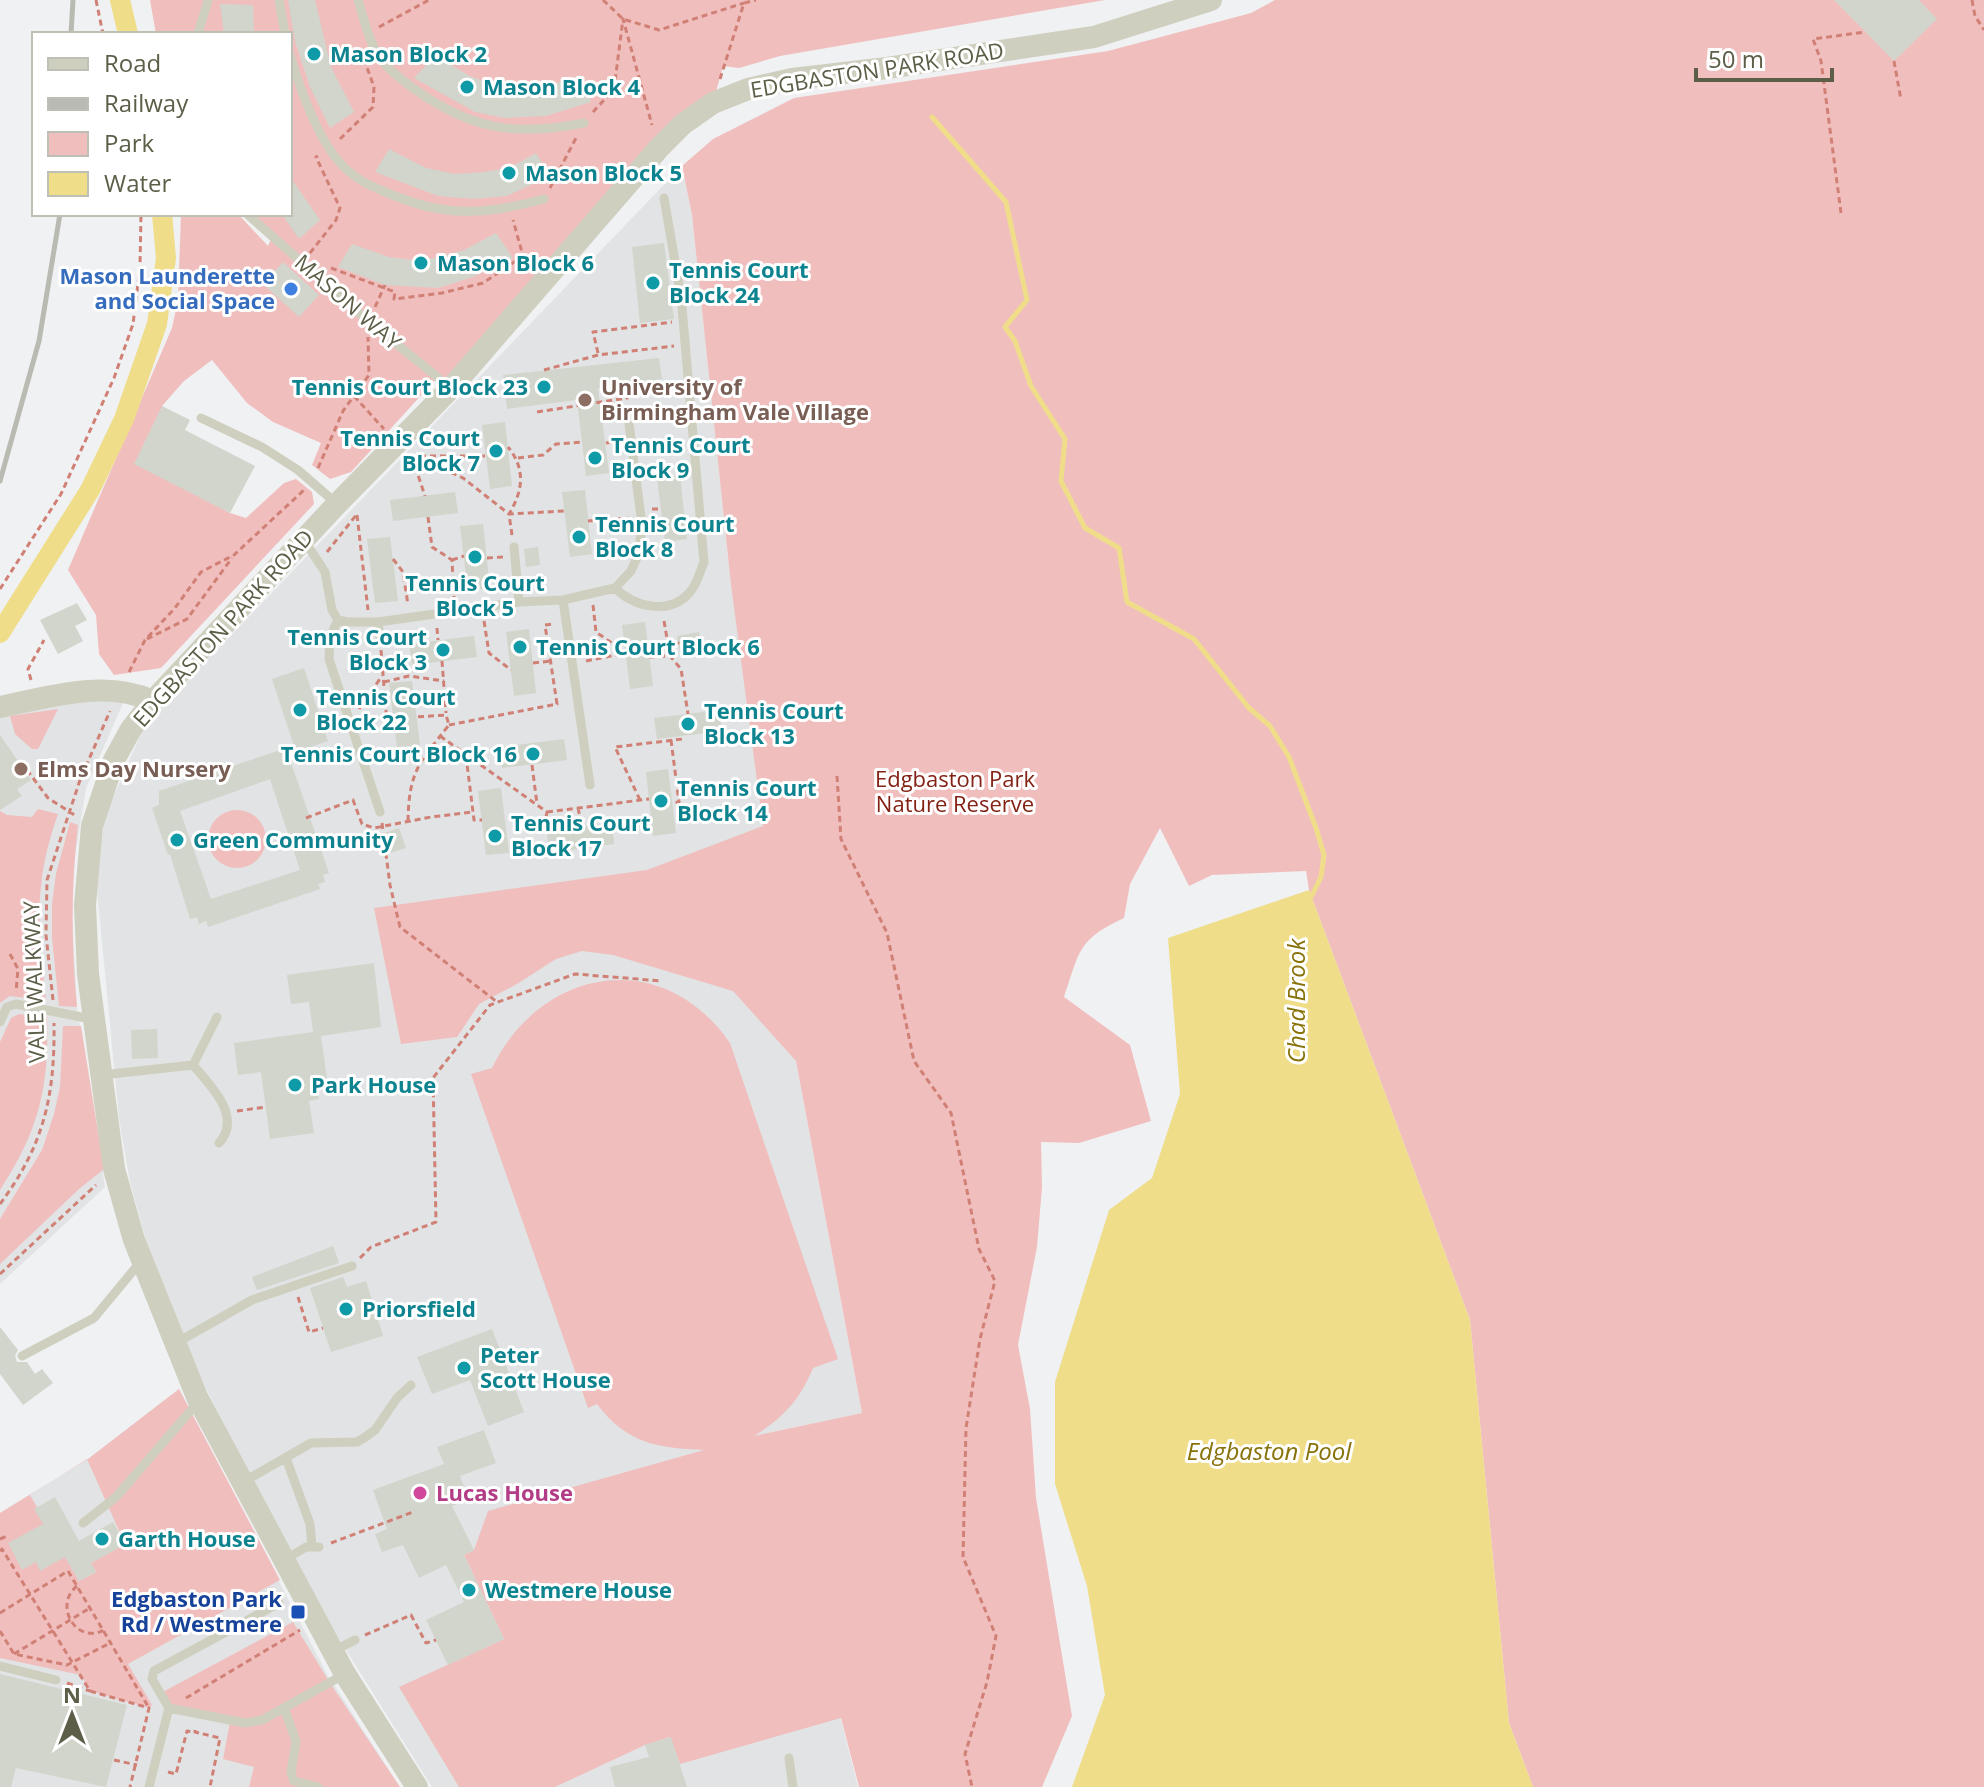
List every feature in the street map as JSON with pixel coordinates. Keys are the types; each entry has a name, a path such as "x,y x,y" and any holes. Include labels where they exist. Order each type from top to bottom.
{"street":[{"name":"EDGBASTON PARK ROAD","path":"417,1787 345,1674 199,1401 142,1260 114,1169 88,974 85,905 92,826 114,760 131,729 153,701 304,540 347,509 407,450 451,388 659,148 683,124 713,103 748,89 792,79 1094,37 1211,0"},
{"path":"0,707 78,691 120,691 153,701"}],"lane":[{"path":"199,32 208,0"},
{"path":"279,0 285,32"},
{"path":"358,0 382,61 405,83 466,120 504,129 550,129 584,123"},
{"path":"292,61 301,90 330,148 346,169 374,187 414,204 470,213 510,209 544,199"},
{"path":"615,588 626,599 661,606 680,600 691,592 704,562 683,321 664,198"},
{"name":"MASON WAY","path":"250,216 306,259 368,321 451,388"},
{"path":"304,540 325,572 332,610 338,620 347,622 374,622 519,602 563,600 615,588 631,571 640,551 641,517 628,416"},
{"path":"201,418 262,447 298,470 347,509"},
{"path":"514,547 519,602"},
{"path":"563,600 590,785"},
{"path":"338,620 330,637 329,659 380,812"},
{"path":"374,622 380,638"},
{"path":"0,1022 7,1007 16,1004 95,1020"},
{"path":"193,1065 217,1017"},
{"path":"102,1075 193,1065"},
{"path":"193,1065 223,1102 226,1136 219,1143"},
{"path":"22,1356 94,1318 142,1260"},
{"path":"175,1343 252,1300 352,1266"},
{"path":"243,1482 311,1443 357,1442 364,1438 375,1430 397,1398 411,1385"},
{"path":"83,1523 116,1497 199,1401"},
{"path":"285,1560 306,1547 316,1547 286,1458"},
{"path":"149,1787 169,1708 152,1679 154,1671 279,1603"},
{"path":"333,1651 355,1640"},
{"path":"0,1666 56,1680"},
{"path":"169,1708 245,1723 262,1720 345,1674"},
{"path":"284,1708 296,1741 291,1773 294,1781 318,1787"},
{"path":"789,1758 793,1787"}],"path":[{"path":"96,0 103,32"},
{"path":"429,0 356,38 374,87 373,107 330,148 316,157 340,208 336,220 306,259 385,287 395,292 394,299 442,293 483,283 523,256 510,209"},
{"path":"603,0 623,19 659,30 756,0"},
{"path":"1972,0 1975,16 1984,30"},
{"path":"713,103 744,3"},
{"path":"544,199 584,123 614,89 623,19"},
{"path":"623,19 659,148"},
{"path":"1841,213 1821,61 1813,39 1865,32"},
{"path":"1894,61 1901,100"},
{"path":"0,589 61,494 114,378 133,324 140,267 141,216"},
{"path":"368,321 385,287"},
{"name":"VALE WALKWAY","path":"0,1204 33,1150 45,1120 53,1084 54,1012 45,905 50,869 80,780 145,640 175,608 201,572 234,555 312,483 343,411 369,375 368,321"},
{"path":"598,355 593,332 683,321"},
{"path":"544,370 598,355 685,344"},
{"path":"628,416 630,384"},
{"path":"354,396 411,454 425,496"},
{"path":"537,412 627,398"},
{"path":"517,458 543,455 556,444 582,442"},
{"path":"508,447 517,458 521,494 509,514 514,547"},
{"path":"407,450 485,456"},
{"path":"407,450 463,478 509,514 564,511"},
{"path":"347,509 366,574 374,622"},
{"path":"428,517 432,547 452,560"},
{"path":"588,521 641,517"},
{"path":"145,640 187,619 234,555"},
{"path":"452,560 464,556"},
{"path":"393,559 403,572 410,617"},
{"path":"452,560 455,610"},
{"path":"366,574 371,573"},
{"path":"573,663 626,653 596,632 592,594"},
{"path":"661,606 670,656 681,669 688,714"},
{"path":"482,607 489,653 511,670"},
{"path":"408,821 409,790 420,762 449,725 557,704 545,625 568,623"},
{"path":"380,638 387,723 394,721"},
{"path":"35,699 28,669 44,640"},
{"path":"668,640 678,643 668,647"},
{"path":"649,657 670,656"},
{"path":"442,661 449,725"},
{"path":"533,663 551,661"},
{"path":"350,722 383,675"},
{"path":"384,682 409,676 444,681"},
{"path":"416,717 446,715"},
{"path":"440,736 547,812 649,799"},
{"path":"640,800 615,747 683,739 683,736"},
{"path":"671,740 679,802 672,803"},
{"path":"466,756 474,820 482,820"},
{"path":"532,765 537,804"},
{"path":"27,770 48,798 92,826"},
{"path":"837,776 841,839 887,933 914,1061 951,1113 979,1249 995,1281 980,1339 966,1428 963,1557 996,1636 987,1682 965,1754 972,1787"},
{"path":"306,818 353,800 362,824 374,828 473,812"},
{"path":"578,808 582,827"},
{"path":"380,812 390,885 400,927 498,1002"},
{"path":"514,821 546,817 547,812"},
{"path":"10,954 18,969 16,1004"},
{"path":"352,1266 371,1247 436,1222 433,1078 490,1005 575,974 662,981"},
{"path":"225,1113 266,1107"},
{"path":"0,1274 114,1169"},
{"path":"295,1285 309,1332 323,1328"},
{"path":"316,1547 413,1512"},
{"path":"0,1539 7,1536"},
{"path":"0,1551 2,1549 90,1691"},
{"path":"0,1613 68,1571 149,1708 130,1787"},
{"path":"77,1586 68,1600 70,1620 85,1632 96,1634 104,1630"},
{"path":"14,1654 91,1608"},
{"path":"355,1640 411,1615 426,1643 436,1640"},
{"path":"169,1708 318,1620"},
{"path":"0,1631 14,1654 67,1665 112,1642"},
{"path":"56,1680 149,1708"},
{"path":"198,1715 195,1732 220,1738 210,1787"}],"shaded area":[{"path":"682,166 692,215 731,585 796,1061 862,1413 768,1433 858,1787 432,1787 334,1631 266,1509 197,1371 150,1255 130,1182 119,1118 97,890 104,818 140,736 167,702"},
{"path":"80,702 123,703 86,788 73,869 72,917 77,1007 105,1187 0,1284 0,715"},
{"path":"179,1389 327,1674 400,1787 0,1787 0,1513 88,1459"}],"green space":[{"path":"150,0 1105,0 780,56 739,68 723,66 713,103 451,388 437,378 351,472 330,479 312,465 321,443 273,422 247,403 212,360 184,381 162,406 162,477 230,513 246,518 284,483 296,479 312,492 314,504 161,668 114,675 99,654 96,615 68,570 172,328 178,300 181,216 240,216 268,246 272,237 249,216 292,216 292,32 156,32"},
{"name":"Edgbaston Park Nature Reserve","path":"1275,0 1984,0 1984,1787 1533,1787 1509,1723 1470,1320 1309,890 1306,871 1212,875 1189,886 1160,828 1130,884 1124,918 1097,933 1082,948 1064,997 1130,1045 1151,1121 1079,1143 1041,1142 1042,1187 1037,1247 1018,1345 1030,1409 1036,1498 1072,1716 1042,1787 859,1787 841,1718 680,1764 670,1737 645,1745 555,1787 459,1787 399,1687 504,1639 464,1555 474,1550 488,1511 704,1450 672,1448 644,1441 620,1428 597,1404 588,1408 471,1074 492,1068 514,1034 541,1007 572,990 605,981 638,981 672,992 703,1012 730,1043 838,1359 813,1368 790,1407 754,1436 862,1413 796,1061 733,991 613,955 582,951 556,959 479,1004 457,1037 401,1044 374,908 647,870 763,826 731,585 692,215 682,166 713,139 794,98 1108,51 1251,13"},
{"path":"58,709 38,749 32,749 15,734 10,716"},
{"path":"38,809 58,814 41,885 40,929 46,1001 10,996 0,1003 0,811 7,815 32,817"},
{"path":"237,810 248,812 257,819 264,828 264,850 257,859 248,866 237,868 226,866 217,859 210,850 208,839 210,828 217,819 226,812"},
{"path":"70,822 78,825 73,916 77,1007 59,1006 52,938 56,874"},
{"path":"19,1014 47,1017 46,1066 33,1128 0,1190 0,1042 11,1018"},
{"path":"63,1026 81,1026 104,1169 0,1264 0,1219 42,1150 54,1114 60,1087"},
{"path":"179,1389 280,1580 128,1664 152,1705 149,1708 90,1691 81,1675 0,1658 0,1513 53,1481 30,1495 79,1581 96,1572 91,1563 125,1544 87,1459"},
{"path":"293,1622 400,1787 249,1787 254,1767 223,1759 230,1722 169,1708 159,1694"}],"water":[{"name":"Edgbaston Pool","path":"1309,890 1470,1320 1509,1723 1533,1787 1072,1787 1105,1695 1087,1586 1055,1484 1055,1382 1109,1210 1152,1178 1180,1094 1168,938"}],"building":[{"name":"Mason Block 2","path":"288,0 315,0 331,67 354,112 330,128 310,87 295,41"},
{"path":"1834,0 1919,0 1937,19 1894,61"},
{"path":"220,4 253,5 254,32 224,32"},
{"name":"Mason Block 4","path":"435,56 470,76 496,86 543,88 580,75 591,102 546,116 505,118 475,112 414,78"},
{"name":"Mason Block 5","path":"389,149 426,168 455,174 511,167 536,153 550,176 507,196 474,199 438,196 375,172"},
{"path":"292,180 320,220 299,239 283,216 292,216"},
{"name":"Mason Block 6","path":"496,233 513,258 473,277 438,288 385,285 338,267 352,244 389,257 412,260 436,258 464,250"},
{"name":"Tennis Court Block 24","path":"664,243 674,319 640,323 632,247"},
{"name":"Mason Launderette and Social Space","path":"283,262 319,295 299,317 263,284"},
{"path":"659,358 662,379 598,388 609,473 586,476 577,400 507,409 503,375"},
{"path":"162,406 190,420 185,430 255,466 230,513 134,464"},
{"name":"Tennis Court Block 7","path":"505,422 512,486 490,489 482,425"},
{"path":"680,475 687,539 665,542 657,478"},
{"name":"Tennis Court Block 8","path":"585,490 592,554 570,557 562,492"},
{"path":"455,492 458,513 393,521 390,500"},
{"name":"Tennis Court Block 5","path":"483,524 490,588 468,591 460,526"},
{"path":"390,537 398,601 375,603 367,539"},
{"path":"538,547 540,565 526,567 524,549"},
{"path":"77,603 87,620 75,626 83,641 58,654 40,620"},
{"path":"645,622 653,686 630,689 622,625"},
{"name":"Tennis Court Block 6","path":"529,629 536,693 514,696 506,632"},
{"path":"699,632 702,649 680,652 677,636"},
{"name":"Tennis Court Block 3","path":"474,636 477,657 412,665 409,644"},
{"name":"Tennis Court Block 22","path":"304,668 328,741 296,752 272,679"},
{"path":"412,681 420,745 397,747 389,683"},
{"name":"Tennis Court Block 13","path":"719,710 722,731 657,739 654,718"},
{"name":"Elms Day Nursery","path":"0,735 31,780 17,789 22,796 0,810"},
{"name":"Tennis Court Block 16","path":"564,739 567,760 502,768 499,747"},
{"name":"Green Community","path":"286,748 329,873 323,875 325,882 318,884 320,889 208,927 206,921 199,924 197,917 190,919 152,808 159,805 159,791","holes":["270,779 300,870 211,899 180,811"]},
{"name":"Tennis Court Block 14","path":"668,769 676,833 653,836 646,772"},
{"name":"Tennis Court Block 17","path":"501,788 509,853 486,855 478,791"},
{"path":"612,823 614,844 549,853 547,831"},
{"path":"399,828 406,848 390,853 384,833"},
{"path":"374,963 381,1027 321,1036 327,1079 316,1081 319,1099 309,1101 314,1133 270,1139 261,1072 238,1075 234,1043 313,1032 309,1002 291,1004 287,975"},
{"path":"157,1029 158,1058 132,1059 131,1030"},
{"path":"333,1246 339,1263 257,1290 252,1277"},
{"name":"Priorsfield","path":"343,1277 347,1287 366,1281 383,1336 331,1352 310,1288"},
{"path":"0,1327 18,1350 15,1356 17,1362 27,1362 35,1374 42,1369 53,1383 23,1405 0,1374"},
{"name":"Peter Scott House","path":"492,1329 524,1412 488,1426 470,1380 432,1394 417,1357"},
{"path":"484,1430 496,1463 460,1476 469,1500 452,1506 474,1550 464,1555 504,1639 448,1665 426,1620 464,1602 446,1565 419,1578 403,1545 382,1552 375,1534 387,1529 373,1490 444,1464 437,1447"},
{"name":"Garth House","path":"55,1497 79,1541 113,1522 126,1544 91,1563 96,1572 79,1581 65,1557 40,1571 36,1562 22,1570 8,1543 43,1524 34,1509"},
{"path":"0,1674 127,1705 106,1787 16,1768 11,1787 0,1787"},
{"path":"671,1737 687,1787 615,1787 610,1767 649,1757 645,1745"}],"waterway":[{"path":"120,0 128,32"},
{"name":"Chad Brook","path":"932,117 1006,202 1027,300 1005,327 1015,341 1031,386 1065,439 1061,481 1085,528 1119,548 1127,602 1194,639 1249,708 1270,726 1289,757 1324,855 1321,877 1310,899"},
{"path":"0,633 90,490 124,419 157,324 166,258 162,216"}],"railway":[{"path":"71,32 73,0"},
{"path":"0,481 39,341 60,216"}],"place":[{"name":"Mason Block 2","path":"314,54"},
{"name":"Mason Block 4","path":"467,87"},
{"name":"Mason Block 5","path":"509,173"},
{"name":"Mason Block 6","path":"421,263"},
{"name":"Tennis Court Block 24","path":"653,283"},
{"name":"Mason Launderette and Social Space","path":"291,289"},
{"name":"Tennis Court Block 23","path":"544,387"},
{"name":"University of Birmingham Vale Village","path":"585,400"},
{"name":"Tennis Court Block 7","path":"496,451"},
{"name":"Tennis Court Block 9","path":"595,458"},
{"name":"Tennis Court Block 8","path":"579,537"},
{"name":"Tennis Court Block 5","path":"475,557"},
{"name":"Tennis Court Block 6","path":"520,647"},
{"name":"Tennis Court Block 3","path":"443,650"},
{"name":"Tennis Court Block 22","path":"300,710"},
{"name":"Tennis Court Block 13","path":"688,724"},
{"name":"Tennis Court Block 16","path":"533,754"},
{"name":"Elms Day Nursery","path":"21,769"},
{"name":"Tennis Court Block 14","path":"661,801"},
{"name":"Tennis Court Block 17","path":"495,836"},
{"name":"Green Community","path":"177,840"},
{"name":"Park House","path":"295,1085"},
{"name":"Priorsfield","path":"346,1309"},
{"name":"Peter Scott House","path":"464,1368"},
{"name":"Lucas House","path":"420,1493"},
{"name":"Garth House","path":"102,1539"},
{"name":"Westmere House","path":"469,1590"},
{"name":"Edgbaston Park Rd / Westmere","path":"298,1612"}]}
